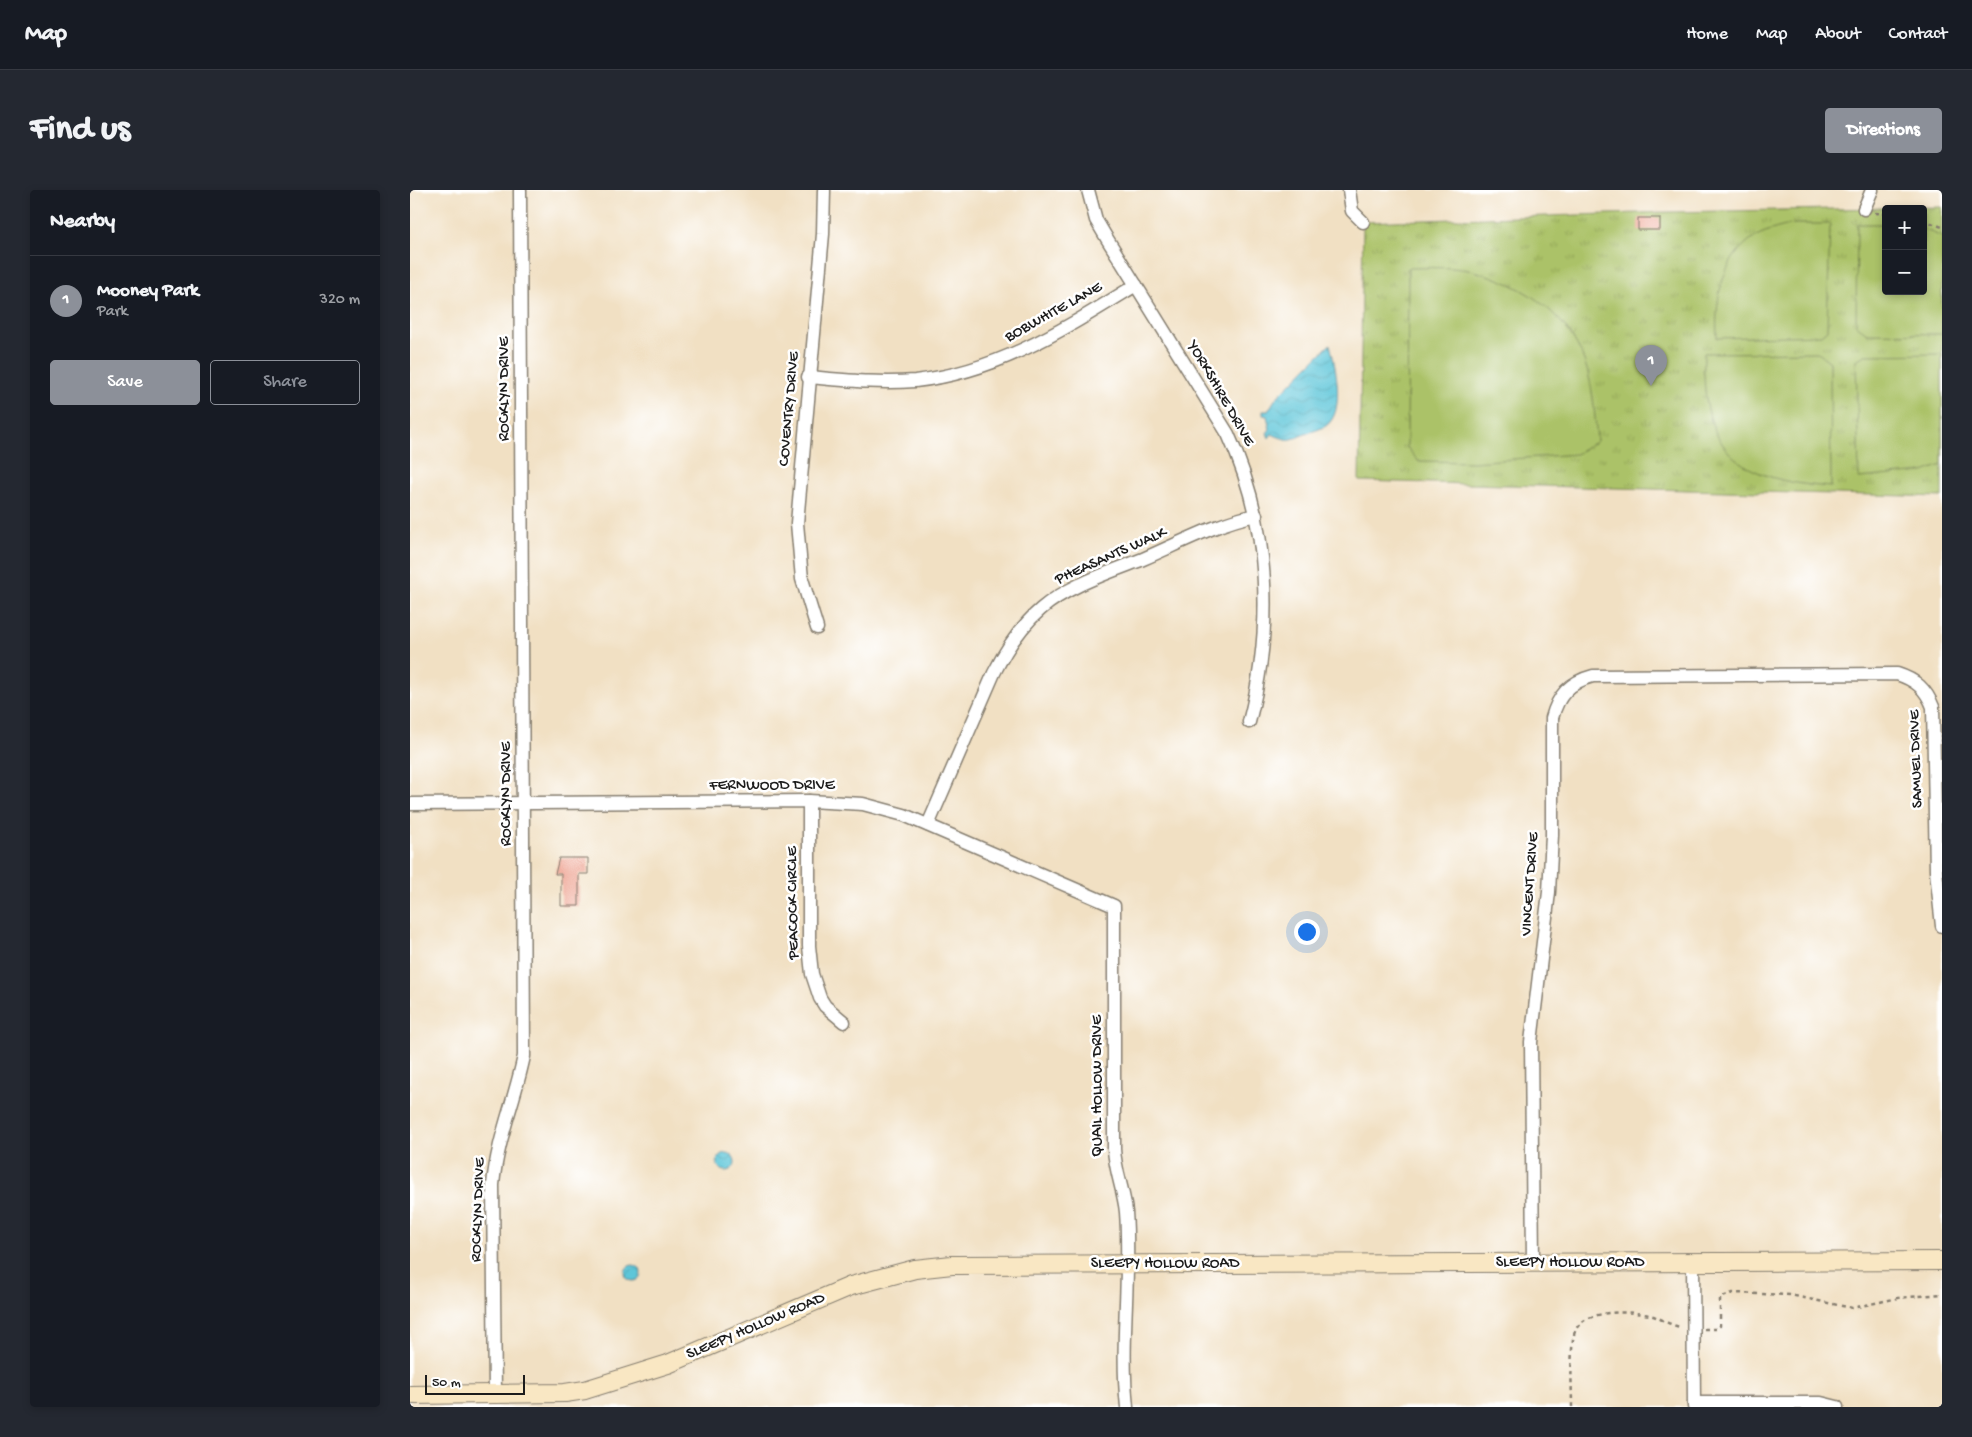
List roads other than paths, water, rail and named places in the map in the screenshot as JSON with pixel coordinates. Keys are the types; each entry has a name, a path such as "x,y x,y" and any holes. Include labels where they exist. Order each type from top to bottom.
{"street":[{"name":"ROCKLYN DRIVE","path":"495,1394 493,1185 496,1158 518,1086 524,1056 520,190"},
{"name":"COVENTRY DRIVE","path":"817,628 802,580 796,539 808,377 823,234 824,190"},
{"name":"YORKSHIRE DRIVE","path":"1088,190 1096,220 1228,434 1242,464 1256,515 1263,569 1263,656 1259,685 1249,722"},
{"path":"1349,190 1352,211 1363,222"},
{"path":"1864,208 1872,190"},
{"name":"BOBWHITE LANE","path":"808,377 880,382 915,381 983,367 1048,339 1136,285"},
{"name":"PHEASANTS WALK","path":"928,825 994,673 1004,654 1027,622 1043,608 1080,586 1221,524 1256,515"},
{"name":"SAMUEL DRIVE","path":"1742,675 1897,674 1910,678 1924,690 1933,707 1934,719 1936,871 1942,926"},
{"name":"VINCENT DRIVE","path":"1533,1263 1531,1042 1549,892 1552,835 1552,718 1555,705 1569,687 1593,676 1742,675"},
{"name":"FERNWOOD DRIVE","path":"410,804 809,801 848,802 879,806 928,825 1114,906"},
{"name":"PEACOCK CIRCLE","path":"809,801 809,946 812,974 820,998 825,1006 844,1022"},
{"name":"QUAIL HOLLOW DRIVE","path":"1114,906 1114,1149 1115,1167 1126,1211 1128,1407"},
{"name":"SLEEPY HOLLOW ROAD","path":"410,1395 566,1393 639,1375 851,1286 915,1269 952,1265 1942,1260"},
{"path":"1693,1262 1694,1405 1821,1403 1837,1407"}],"water":[{"path":"1330,344 1337,387 1336,410 1332,419 1324,427 1294,438 1287,439 1272,434 1269,438 1267,433 1270,429 1267,416 1263,415 1263,411 1268,411 1276,398"},
{"path":"726,1153 732,1156 735,1162 732,1168 726,1171 720,1168 717,1162 720,1156"},
{"path":"633,1265 641,1273 633,1281 625,1273"}],"place":[{"name":"Mooney Park","path":"1651,386"}]}
